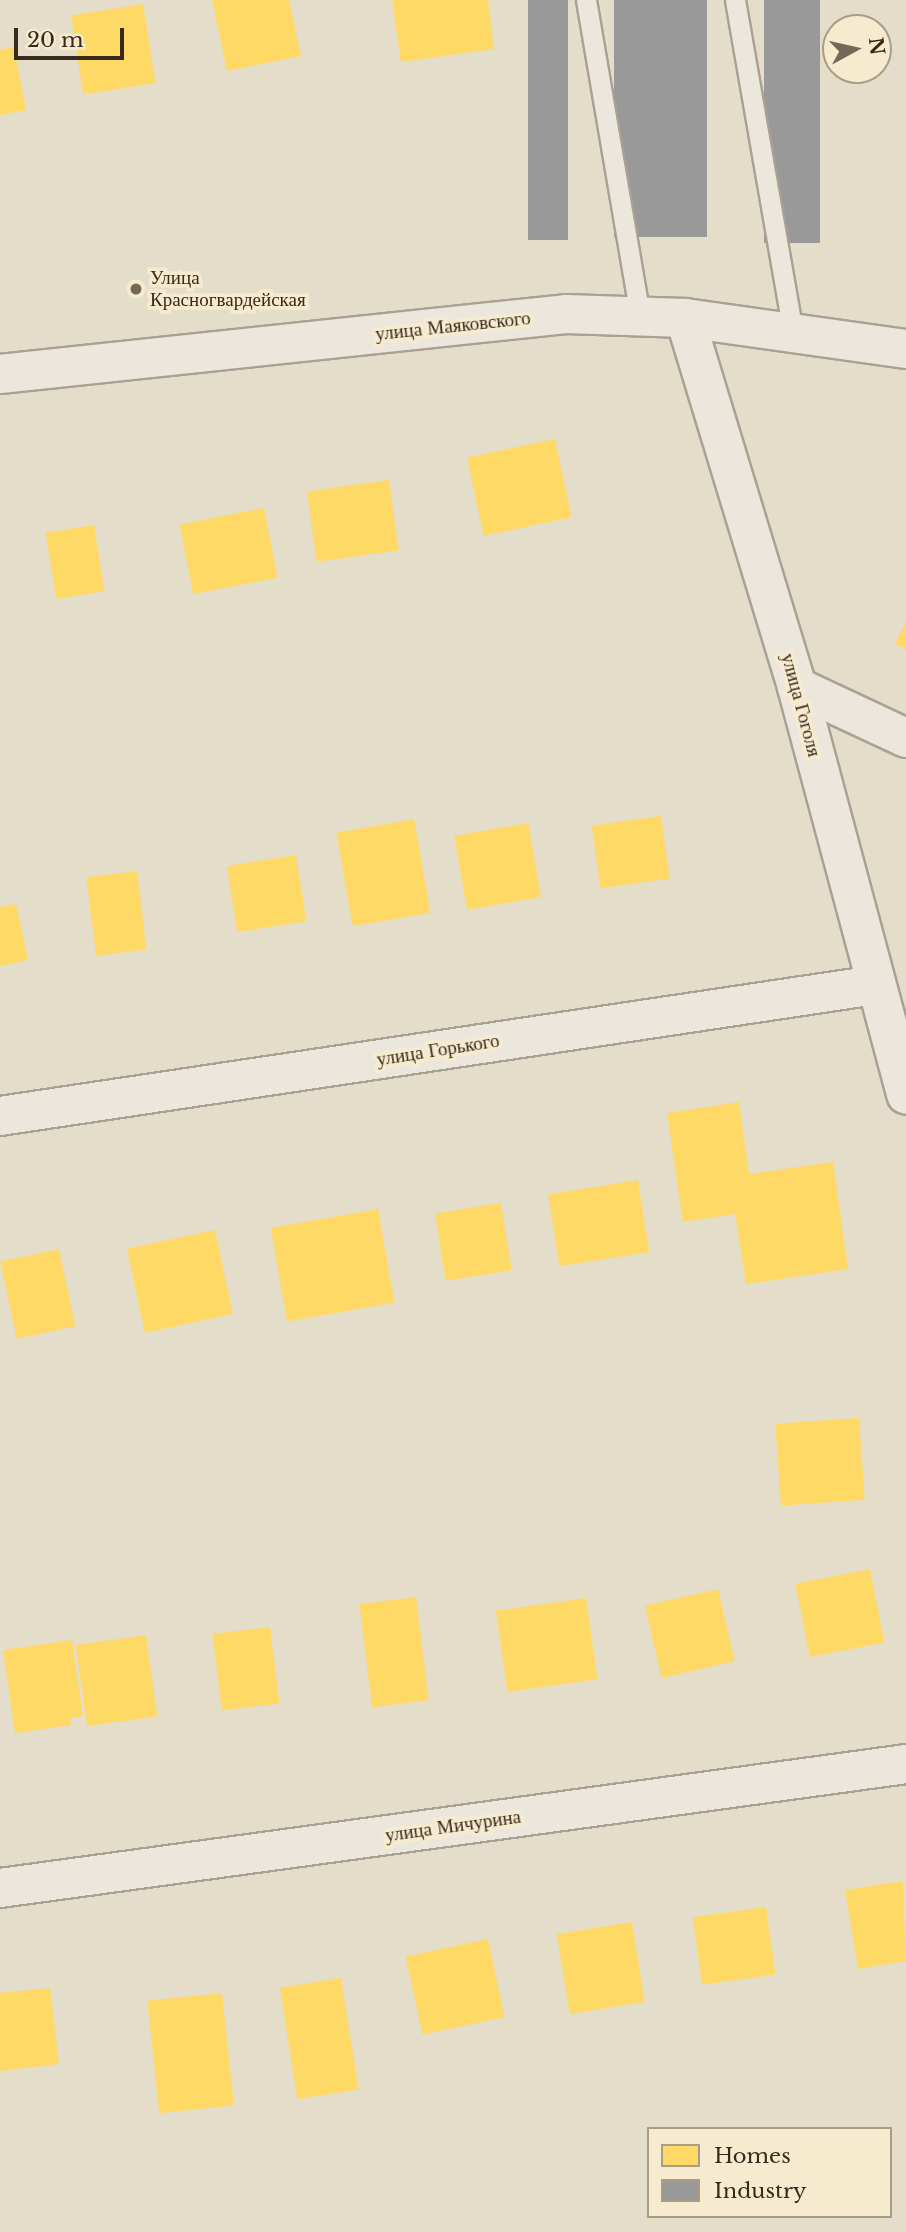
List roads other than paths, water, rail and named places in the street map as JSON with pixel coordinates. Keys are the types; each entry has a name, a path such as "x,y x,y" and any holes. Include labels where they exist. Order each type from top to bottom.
{"street":[{"name":"улица Маяковского","path":"0,374 566,314 685,318 906,349"},
{"name":"улица Гоголя","path":"685,318 797,687 906,1095"},
{"path":"797,687 906,738"},
{"name":"улица Горького","path":"0,1116 875,985"},
{"name":"улица Мичурина","path":"0,1888 906,1764"}],"lane":[{"path":"586,0 640,317"},
{"path":"735,0 793,333"}],"place":[{"name":"Улица Красногвардейская","path":"136,289"}]}
